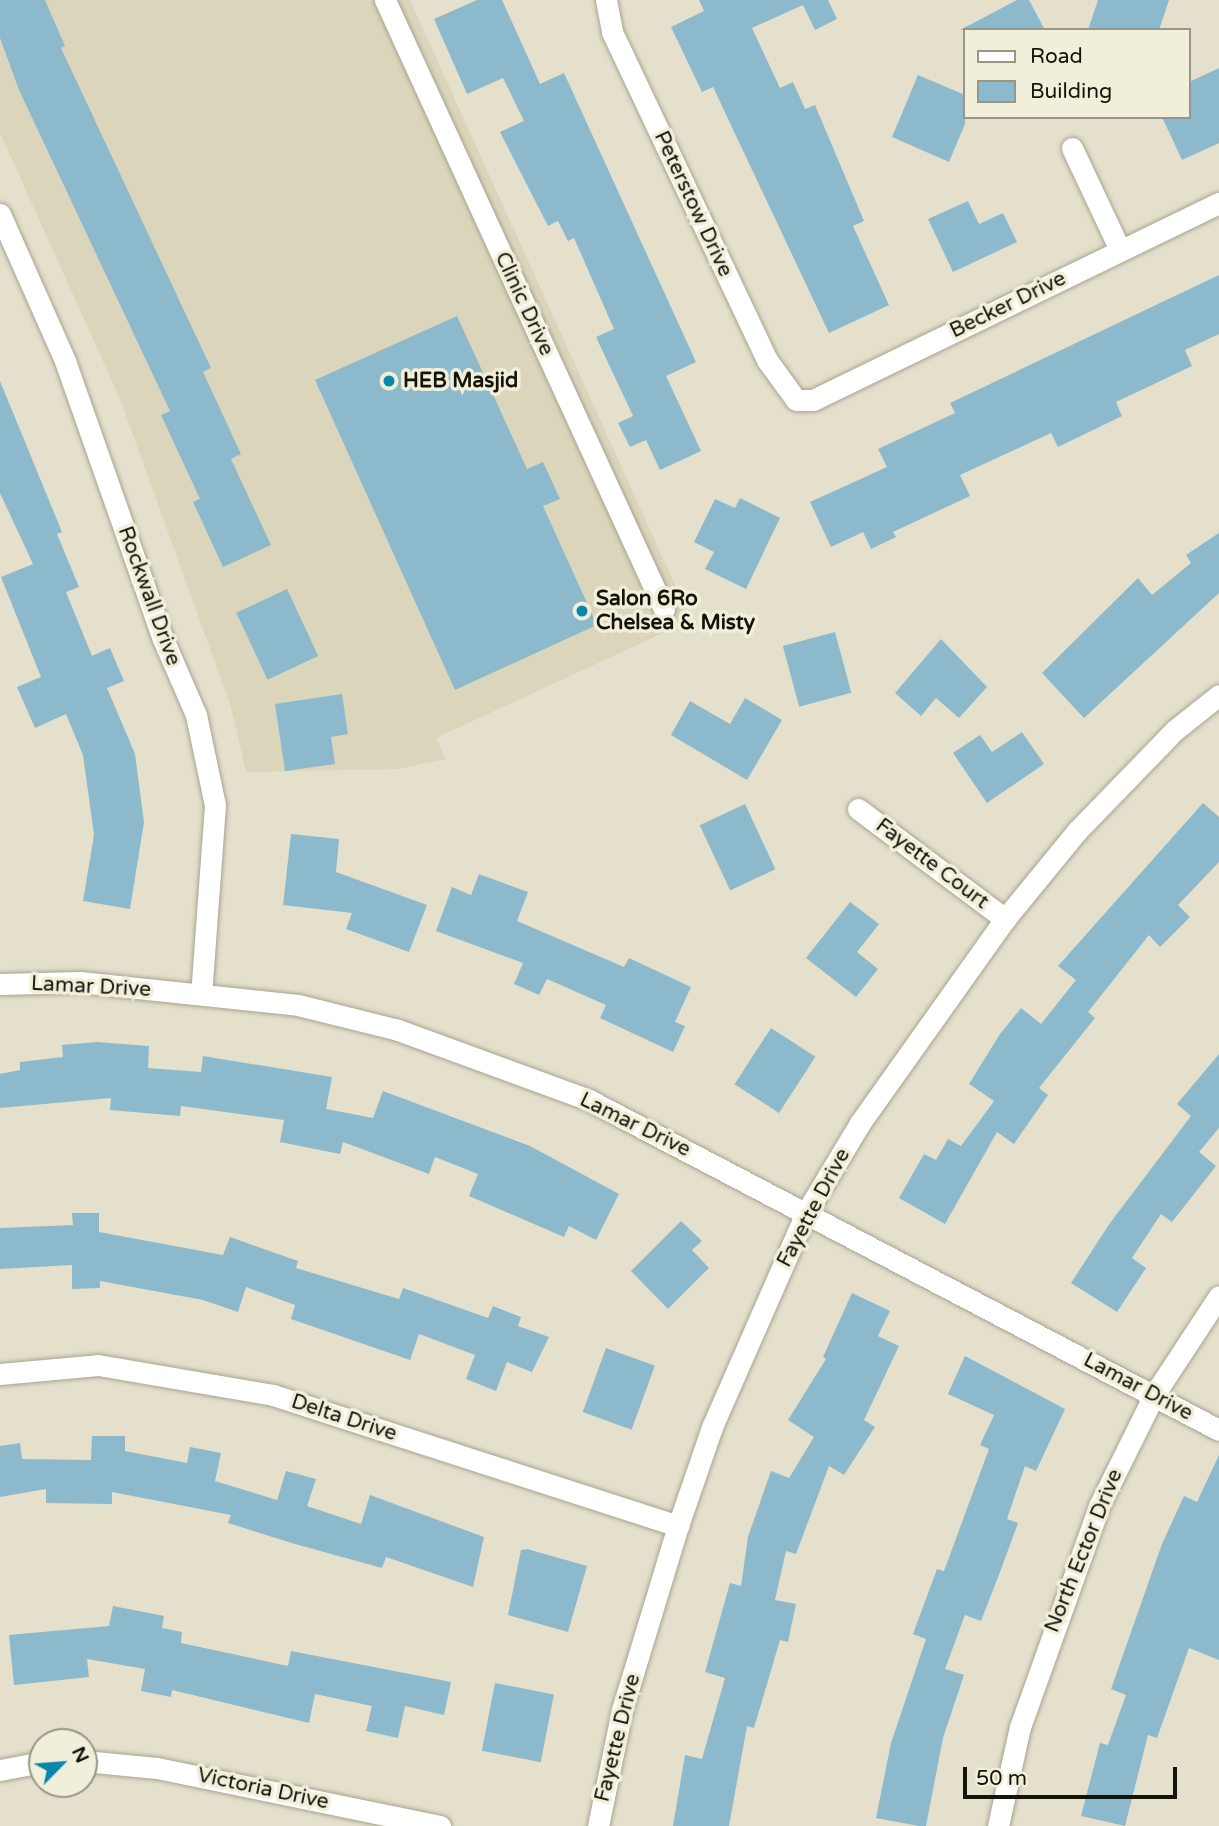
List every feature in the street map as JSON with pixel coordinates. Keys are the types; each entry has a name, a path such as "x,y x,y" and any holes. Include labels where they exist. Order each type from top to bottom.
{"street":[{"name":"Clinic Drive","path":"385,0 664,608"},
{"name":"Peterstow Drive","path":"607,0 612,32 766,360 796,400"},
{"path":"1072,148 1120,250"},
{"name":"Becker Drive","path":"796,400 813,400 1219,202"},
{"name":"Rockwall Drive","path":"0,214 65,361 163,639 196,715 215,805 201,995"},
{"name":"Fayette Drive","path":"598,1826 622,1710 678,1527 712,1427 806,1213 860,1123 1005,919 1077,831 1175,730 1219,695"},
{"name":"Fayette Court","path":"858,809 1005,919"},
{"name":"Lamar Drive","path":"0,984 80,982 298,1005 398,1030 590,1100 1219,1430"},
{"name":"North Ector Drive","path":"998,1826 1020,1727 1053,1622 1099,1506 1154,1395 1219,1296"},
{"name":"Delta Drive","path":"0,1374 97,1365 273,1395 678,1527"},
{"name":"Victoria Drive","path":"98,1762 157,1768 440,1826"},
{"path":"0,1770 28,1765"}],"shaded area":[{"path":"0,0 410,0 691,620 436,738 446,759 398,769 246,772 231,707 120,399 0,133"}],"building":[{"path":"0,0 45,0 65,46 61,48 211,368 203,372 241,454 231,459 271,545 223,567 193,502 200,499 161,415 170,411 19,90 0,38"},
{"path":"477,0 502,0 540,84 564,73 696,362 666,376 701,451 660,470 646,440 630,447 618,423 633,416 596,337 614,329 574,238 568,241 558,221 548,226 500,132 524,121 503,78 467,94 434,19"},
{"path":"699,0 828,0 837,19 815,30 803,5 752,28 780,88 793,82 805,109 815,105 864,221 853,226 889,305 829,333 713,87 702,92 671,27 704,11"},
{"path":"1017,0 1029,0 1044,28 964,28 960,30"},
{"path":"1098,0 1169,0 1160,28 1089,28"},
{"path":"1219,68 1219,143 1182,160 1163,119 1191,119 1191,81"},
{"path":"918,75 964,95 965,124 949,162 892,137"},
{"path":"968,201 979,224 1003,213 1017,242 953,272 928,219"},
{"path":"1219,275 1219,334 1185,350 1192,366 1116,402 1122,416 1058,447 1051,433 960,475 970,496 893,532 896,537 871,549 863,532 831,547 810,502 887,467 878,449 955,413 950,403"},
{"path":"457,316 527,469 543,462 560,499 543,506 597,625 455,690 315,380"},
{"path":"0,381 62,532 57,534 79,587 66,592 92,656 110,648 124,681 107,688 135,754 144,822 130,909 83,901 94,835 83,755 66,714 35,728 17,687 41,677 1,577 33,564 0,493"},
{"path":"740,498 780,518 746,589 705,569 714,552 694,542 715,499 735,508"},
{"path":"1219,533 1219,593 1084,718 1042,673 1138,578 1152,595 1191,563 1186,555"},
{"path":"287,589 318,656 268,680 236,613"},
{"path":"835,632 851,693 799,707 783,646"},
{"path":"941,639 987,687 959,718 936,698 921,716 895,693"},
{"path":"342,694 348,734 331,737 335,764 285,771 275,704"},
{"path":"745,698 782,720 747,780 671,735 690,701 730,724"},
{"path":"1022,732 1044,764 987,803 953,753 980,735 992,752"},
{"path":"1203,803 1219,817 1219,862 1178,905 1190,917 1160,947 1149,935 1088,1012 1095,1018 1039,1088 1048,1095 1014,1144 997,1132 945,1224 899,1198 924,1154 936,1160 948,1139 961,1146 994,1101 969,1084 1000,1034 1021,1008 1041,1024 1076,980 1058,966"},
{"path":"745,804 775,869 730,890 700,825"},
{"path":"291,834 339,839 336,872 427,905 409,952 346,929 352,913 283,905"},
{"path":"479,874 528,892 517,921 624,967 629,958 691,987 675,1022 685,1026 673,1052 600,1018 606,1005 547,979 539,995 514,984 523,963 436,931 452,887 471,895"},
{"path":"850,902 879,924 857,952 878,969 856,997 806,958"},
{"path":"771,1028 815,1057 779,1113 735,1084"},
{"path":"97,1042 149,1046 148,1068 201,1072 203,1056 332,1077 326,1109 373,1118 383,1091 530,1146 619,1194 596,1240 569,1226 564,1237 469,1196 478,1174 435,1157 429,1174 343,1142 340,1154 280,1142 284,1120 181,1106 180,1116 110,1110 111,1098 0,1108 0,1074 20,1070 20,1062 63,1057 62,1045"},
{"path":"1219,1054 1219,1128 1199,1152 1216,1166 1172,1222 1161,1214 1132,1258 1146,1268 1117,1312 1071,1283 1110,1223 1191,1116 1177,1104"},
{"path":"72,1213 99,1213 99,1232 223,1255 230,1237 298,1261 296,1268 399,1299 403,1288 488,1318 493,1306 521,1317 518,1326 549,1337 532,1372 507,1362 496,1391 466,1379 475,1355 419,1334 410,1360 291,1319 295,1305 246,1287 238,1312 203,1300 100,1281 100,1288 72,1289 72,1265 0,1269 0,1228 73,1225"},
{"path":"681,1221 702,1241 692,1250 709,1268 668,1309 631,1271"},
{"path":"852,1293 890,1311 878,1336 899,1346 864,1420 875,1427 844,1475 829,1466 796,1554 786,1551 775,1600 796,1604 788,1642 780,1640 754,1728 747,1726 729,1826 673,1826 685,1755 702,1759 725,1678 705,1672 730,1583 741,1586 748,1537 771,1471 789,1478 814,1437 788,1420 826,1359 823,1357"},
{"path":"606,1348 655,1366 632,1430 583,1412"},
{"path":"965,1356 1065,1409 1036,1471 1025,1466 1007,1519 1018,1523 981,1621 965,1615 945,1669 964,1675 943,1738 926,1826 919,1826 876,1818 891,1743 926,1639 913,1634 937,1569 944,1571 989,1449 980,1445 994,1415 948,1394"},
{"path":"92,1436 125,1436 125,1451 187,1463 190,1447 221,1453 215,1481 277,1500 286,1471 316,1479 307,1506 361,1524 370,1495 484,1537 473,1587 386,1557 382,1568 295,1544 228,1523 231,1515 112,1492 112,1504 46,1503 46,1489 0,1497 0,1446 20,1443 22,1459 91,1460"},
{"path":"1219,1455 1219,1660 1189,1648 1157,1738 1148,1735 1125,1826 1081,1816 1100,1743 1108,1745 1126,1695 1111,1689 1162,1544 1184,1496 1197,1502"},
{"path":"527,1549 587,1566 568,1632 508,1615 521,1550"},
{"path":"113,1606 164,1616 162,1628 182,1632 181,1643 288,1666 291,1651 451,1682 444,1715 405,1706 398,1738 366,1731 372,1706 315,1694 309,1723 172,1690 171,1697 141,1691 145,1669 87,1659 89,1677 14,1685 9,1635 109,1626"},
{"path":"495,1683 554,1694 541,1762 482,1751"}],"place":[{"name":"HEB Masjid","path":"389,381"},
{"name":"Salon 6Ro Chelsea & Misty","path":"582,611"}]}
